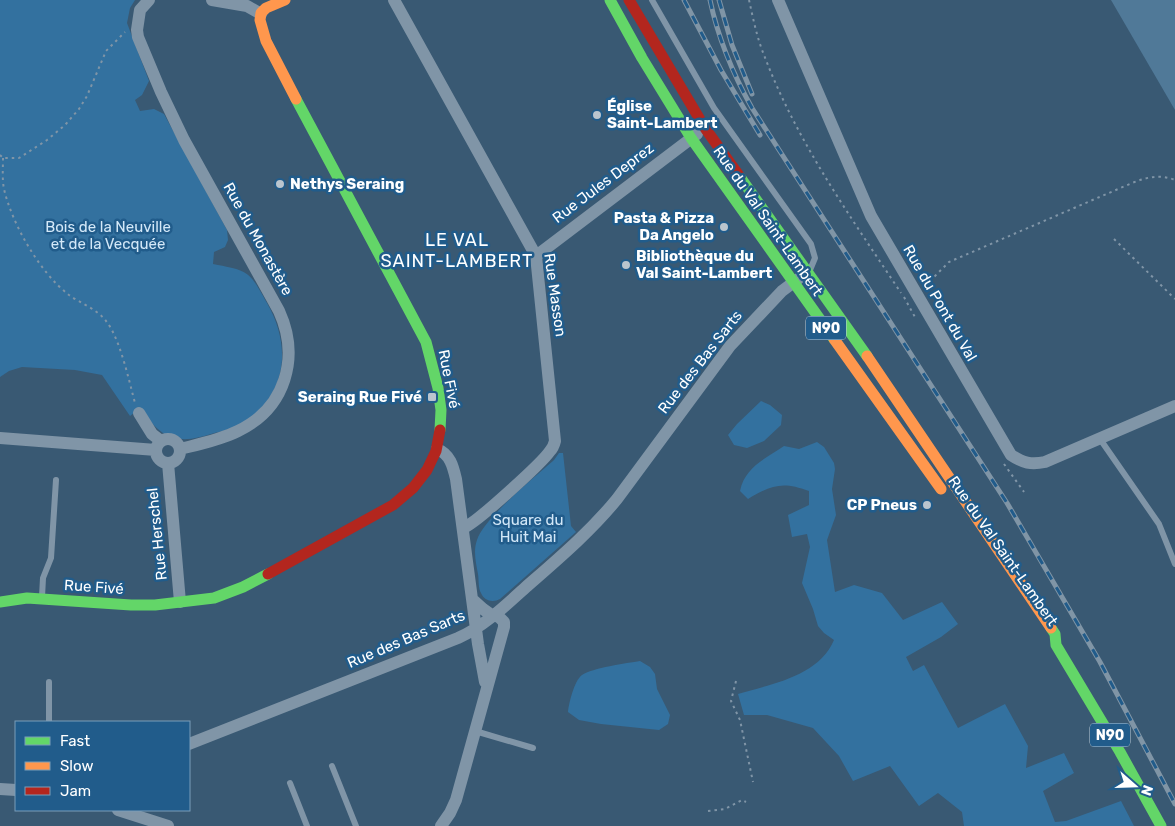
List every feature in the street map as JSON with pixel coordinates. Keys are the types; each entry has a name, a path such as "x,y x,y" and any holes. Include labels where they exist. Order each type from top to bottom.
{"main road":[{"path":"261,14 270,6 285,0"},
{"name":"Rue du Val Saint-Lambert","path":"610,0 642,58 691,138 948,499"},
{"name":"Rue du Val Saint-Lambert","path":"629,0 705,128 873,365 1022,583 1055,634 1056,645"},
{"name":"Rue Fivé","path":"0,602 19,598 41,598 131,605 214,598 234,592 393,504 409,492 421,479 437,449 442,413 434,370 426,342 262,33 259,20 261,14"},
{"name":"Rue du Val Saint-Lambert","path":"988,555 1047,639 1056,645 1162,826"}],"street":[{"name":"Rue du Monastère","path":"149,0 140,10 137,24 138,38 184,140 279,311 286,330 289,349 288,366 283,383 272,403 261,415 250,424 226,436 180,449"},
{"path":"212,0 247,6 261,14"},
{"name":"Rue Masson","path":"394,0 536,256 555,441 551,450 536,466 476,521 463,528"},
{"name":"Rue du Pont du Val","path":"778,0 871,216 1011,455 1022,462 1033,464 1045,462 1175,406"},
{"name":"Rue Jules Deprez","path":"536,256 705,128"},
{"name":"Rue des Bas Sarts","path":"190,744 458,638 493,615 578,542 600,520 730,346 782,291 807,272"},
{"path":"0,438 158,445 168,439 174,440 180,449 176,460 168,463 158,457 158,445 139,413"},
{"path":"437,449 445,453 453,468 486,687"},
{"name":"Rue Herschel","path":"168,463 180,602"},
{"path":"441,826 456,800 504,627 502,619 483,609 473,600"},
{"path":"0,789 15,790"},
{"path":"120,811 138,820 168,826"}],"lane":[{"path":"652,0 714,108 811,244 815,258 813,265 807,272"},
{"path":"1100,439 1158,524 1175,564"},
{"path":"41,598 43,578 51,558 56,480"},
{"path":"49,682 49,721"},
{"path":"474,731 533,748"},
{"path":"332,766 356,826"},
{"path":"290,783 307,826"}],"path":[{"path":"748,0 763,54 782,99 803,141 828,184 901,292 906,293 914,290 936,276 949,262 1132,183 1161,176 1175,180"},
{"path":"3,158 19,158 48,140 65,125 78,110 86,96 106,51 126,31"},
{"path":"0,155 3,158 4,188 27,246 37,262 62,289 106,320 126,368 135,406 139,413"},
{"path":"0,162 3,158"},
{"path":"1114,240 1175,299"},
{"path":"736,681 731,701 740,720 753,782"},
{"path":"708,811 725,809 742,800 746,802"}],"green space":[{"name":"Bois de la Neuville et de la Vecquée","path":"0,0 135,0 130,8 127,23 149,81 142,95 135,100 140,111 154,109 164,114 227,230 228,240 225,247 214,252 213,264 242,271 252,278 275,319 280,335 281,367 277,382 270,396 260,409 242,423 229,429 199,437 175,438 159,430 140,408 130,416 102,375 75,370 22,367 9,371 0,377"},
{"path":"761,401 770,405 782,415 781,425 764,441 747,448 734,445 728,435"},
{"path":"817,442 824,447 834,463 835,469 832,489 836,515 827,540 835,592 854,585 882,593 903,620 942,602 958,624 941,637 906,657 913,671 924,665 958,728 1005,704 1028,746 1026,768 1064,753 1074,773 1043,791 1055,822 1066,821 1121,801 1134,826 964,826 962,812 938,793 919,806 890,766 853,781 839,756 813,728 767,715 744,715 738,694 779,682 806,670 827,652 834,640 818,626 802,583 810,547 807,534 792,537 788,515 809,505 809,491 784,485 764,490 748,499 740,491 746,476 751,470 784,446 799,449"},
{"name":"Square du Huit Mai","path":"559,453 563,453 571,526 576,532 500,599 494,601 486,599 482,596 479,589 475,557 475,548 481,531 499,510 554,460"},
{"path":"640,661 650,667 655,674 657,689 670,715 668,724 659,730 601,724 579,720 568,712 574,687 582,675 601,668"}],"shaded area":[{"path":"1111,0 1175,0 1175,110"}],"railway":[{"path":"684,0 721,70 760,135"},
{"path":"710,0 727,56 752,108 1007,503 1100,662 1175,804"},
{"path":"719,0 732,45 752,94"}],"traffic: fast":[{"path":"610,0 642,58 691,138 834,339"},
{"path":"296,99 426,342 438,388 441,410 440,430"},
{"path":"740,177 867,356"},
{"path":"0,602 27,598 155,605 214,598 243,587 268,574"},
{"path":"1051,628 1055,634 1056,645 1120,752 1161,826"}],"traffic: slow":[{"path":"285,0 266,8 261,13 260,20 266,41 296,99"},
{"path":"834,339 941,489"},
{"path":"867,356 1051,628"}],"traffic: jam":[{"path":"629,0 705,128 740,177"},
{"path":"268,574 393,505 413,488 427,470 436,451 440,430"}],"place":[{"name":"Église Saint-Lambert","path":"597,115"},
{"name":"Nethys Seraing","path":"280,184"},
{"name":"Pasta & Pizza Da Angelo","path":"724,227"},
{"name":"Bibliothèque du Val Saint-Lambert","path":"626,265"},
{"name":"Seraing Rue Fivé","path":"432,397"},
{"name":"CP Pneus","path":"927,505"}],"district":[{"name":"LE VAL SAINT-LAMBERT","path":"457,250"}]}
